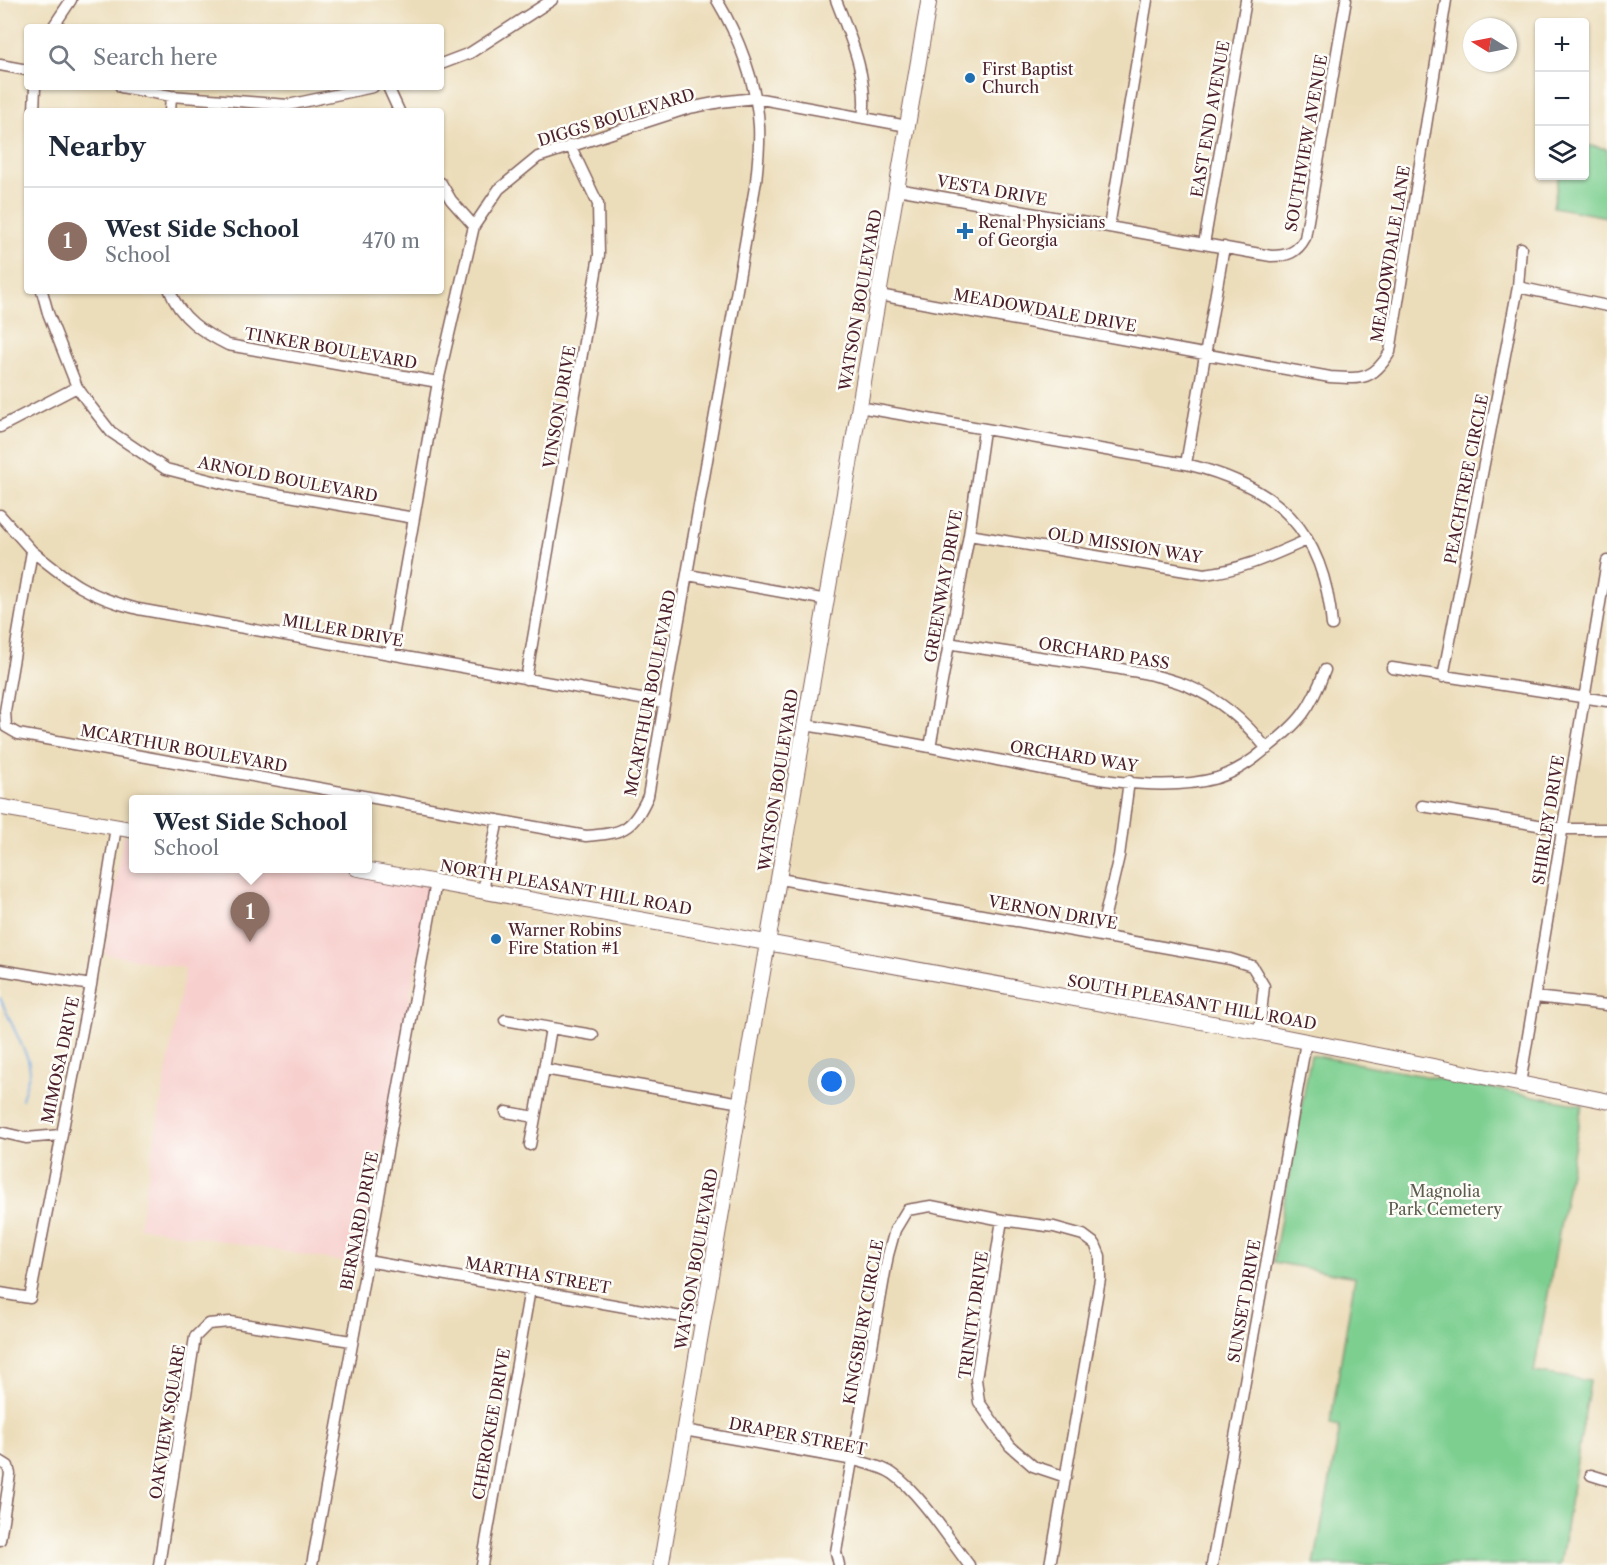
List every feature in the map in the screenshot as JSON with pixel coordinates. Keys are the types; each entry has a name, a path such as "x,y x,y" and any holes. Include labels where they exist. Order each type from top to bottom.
{"main road":[{"name":"WATSON BOULEVARD","path":"661,1565 929,0"},
{"path":"0,807 129,829"},
{"name":"NORTH PLEASANT HILL ROAD","path":"372,871 769,943"},
{"name":"SOUTH PLEASANT HILL ROAD","path":"769,943 1259,1032 1607,1101"}],"street":[{"path":"55,24 71,0"},
{"path":"444,63 480,47 552,0"},
{"name":"MCARTHUR BOULEVARD","path":"372,797 586,836 615,834 637,820 648,796 756,181 759,126 755,98 733,27 717,0"},
{"path":"836,0 850,37 862,82 866,103 863,118"},
{"path":"1109,226 1147,0"},
{"name":"EAST END AVENUE","path":"1204,244 1246,0"},
{"name":"SOUTHVIEW AVENUE","path":"1224,247 1281,256 1295,251 1305,238 1346,0"},
{"name":"MEADOWDALE LANE","path":"1205,354 1330,377 1358,378 1370,375 1380,368 1390,351 1446,0"},
{"path":"0,65 24,69"},
{"path":"34,108 35,90"},
{"path":"138,90 171,96 289,108 361,90"},
{"path":"389,90 398,108"},
{"path":"170,108 171,96"},
{"name":"DIGGS BOULEVARD","path":"390,654 438,382 474,226 499,189 524,166 538,157 689,108 755,98 908,126"},
{"name":"VINSON DRIVE","path":"526,679 599,255 598,204 570,145"},
{"path":"444,187 474,226"},
{"name":"VESTA DRIVE","path":"897,189 1224,247"},
{"path":"1186,464 1224,247"},
{"name":"PEACHTREE CIRCLE","path":"1443,676 1518,287 1521,248"},
{"path":"1518,287 1607,306"},
{"name":"ARNOLD BOULEVARD","path":"43,294 77,387 111,432 166,469 237,487 414,518"},
{"name":"TINKER BOULEVARD","path":"171,294 200,330 228,345 438,382"},
{"name":"MEADOWDALE DRIVE","path":"879,295 1205,354"},
{"path":"0,427 77,387"},
{"path":"860,407 1186,464 1235,478 1253,487 1285,511 1307,540 1325,579 1332,625"},
{"name":"GREENWAY DRIVE","path":"930,747 969,535 984,430"},
{"path":"0,515 32,551"},
{"name":"OLD MISSION WAY","path":"969,535 1204,574 1225,572 1257,563 1307,540"},
{"name":"MCARTHUR BOULEVARD","path":"32,551 5,711 6,727 18,734 358,795"},
{"name":"MILLER DRIVE","path":"32,551 75,586 109,602 663,703"},
{"name":"SHIRLEY DRIVE","path":"1520,1084 1607,561"},
{"path":"688,574 827,600"},
{"name":"ORCHARD PASS","path":"948,644 1168,677 1222,704 1247,723 1268,748"},
{"path":"1392,668 1607,701"},
{"name":"ORCHARD WAY","path":"805,725 1082,776 1173,784 1217,778 1238,770 1268,748 1298,723 1325,670"},
{"path":"1100,936 1119,856 1129,781"},
{"path":"1422,806 1562,829 1607,829"},
{"path":"483,890 498,820"},
{"name":"MIMOSA DRIVE","path":"0,1293 30,1298 91,985 116,827"},
{"name":"VERNON DRIVE","path":"780,879 1100,936 1252,966 1264,986 1259,1032"},
{"name":"BERNARD DRIVE","path":"312,1565 436,882"},
{"path":"0,970 91,985"},
{"path":"1535,997 1607,1005"},
{"path":"506,1020 593,1035"},
{"path":"530,1145 551,1028"},
{"name":"SUNSET DRIVE","path":"1212,1565 1306,1042"},
{"path":"544,1069 741,1103"},
{"path":"506,1112 535,1117"},
{"path":"0,1132 26,1138 60,1135"},
{"name":"KINGSBURY CIRCLE","path":"839,1565 836,1552 854,1460 888,1255 895,1230 907,1210 931,1206 1002,1220 1054,1227 1083,1235 1095,1244 1100,1256 1100,1279 1050,1565"},
{"name":"TRINITY DRIVE","path":"1002,1220 976,1379 979,1402 1010,1446 1033,1466 1066,1477"},
{"name":"MARTHA STREET","path":"367,1261 704,1321"},
{"name":"CHEROKEE DRIVE","path":"482,1565 530,1289"},
{"name":"OAKVIEW SQUARE","path":"159,1565 195,1337 208,1324 230,1322 351,1341"},
{"name":"DRAPER STREET","path":"684,1430 854,1460 880,1467 909,1488 969,1565"},
{"path":"0,1540 10,1474 3,1462"},
{"path":"1591,1475 1607,1480"}],"shaded area":[{"path":"123,835 129,836 129,873 350,873 430,886 362,1265 139,1227 185,968 105,954"}],"green space":[{"path":"1589,146 1607,149 1607,217 1553,207 1558,180 1589,180"},
{"name":"Magnolia Park Cemetery","path":"1311,1055 1582,1105 1534,1372 1590,1381 1560,1565 1314,1565 1340,1427 1330,1425 1355,1277 1273,1262"}],"waterway":[{"path":"0,998 28,1059 30,1071 22,1099"}],"place":[{"name":"First Baptist Church","path":"970,78"},
{"name":"Renal Physicians of Georgia","path":"965,231"},
{"name":"Warner Robins Fire Station #1","path":"496,939"},
{"name":"West Side School","path":"250,942"}]}
